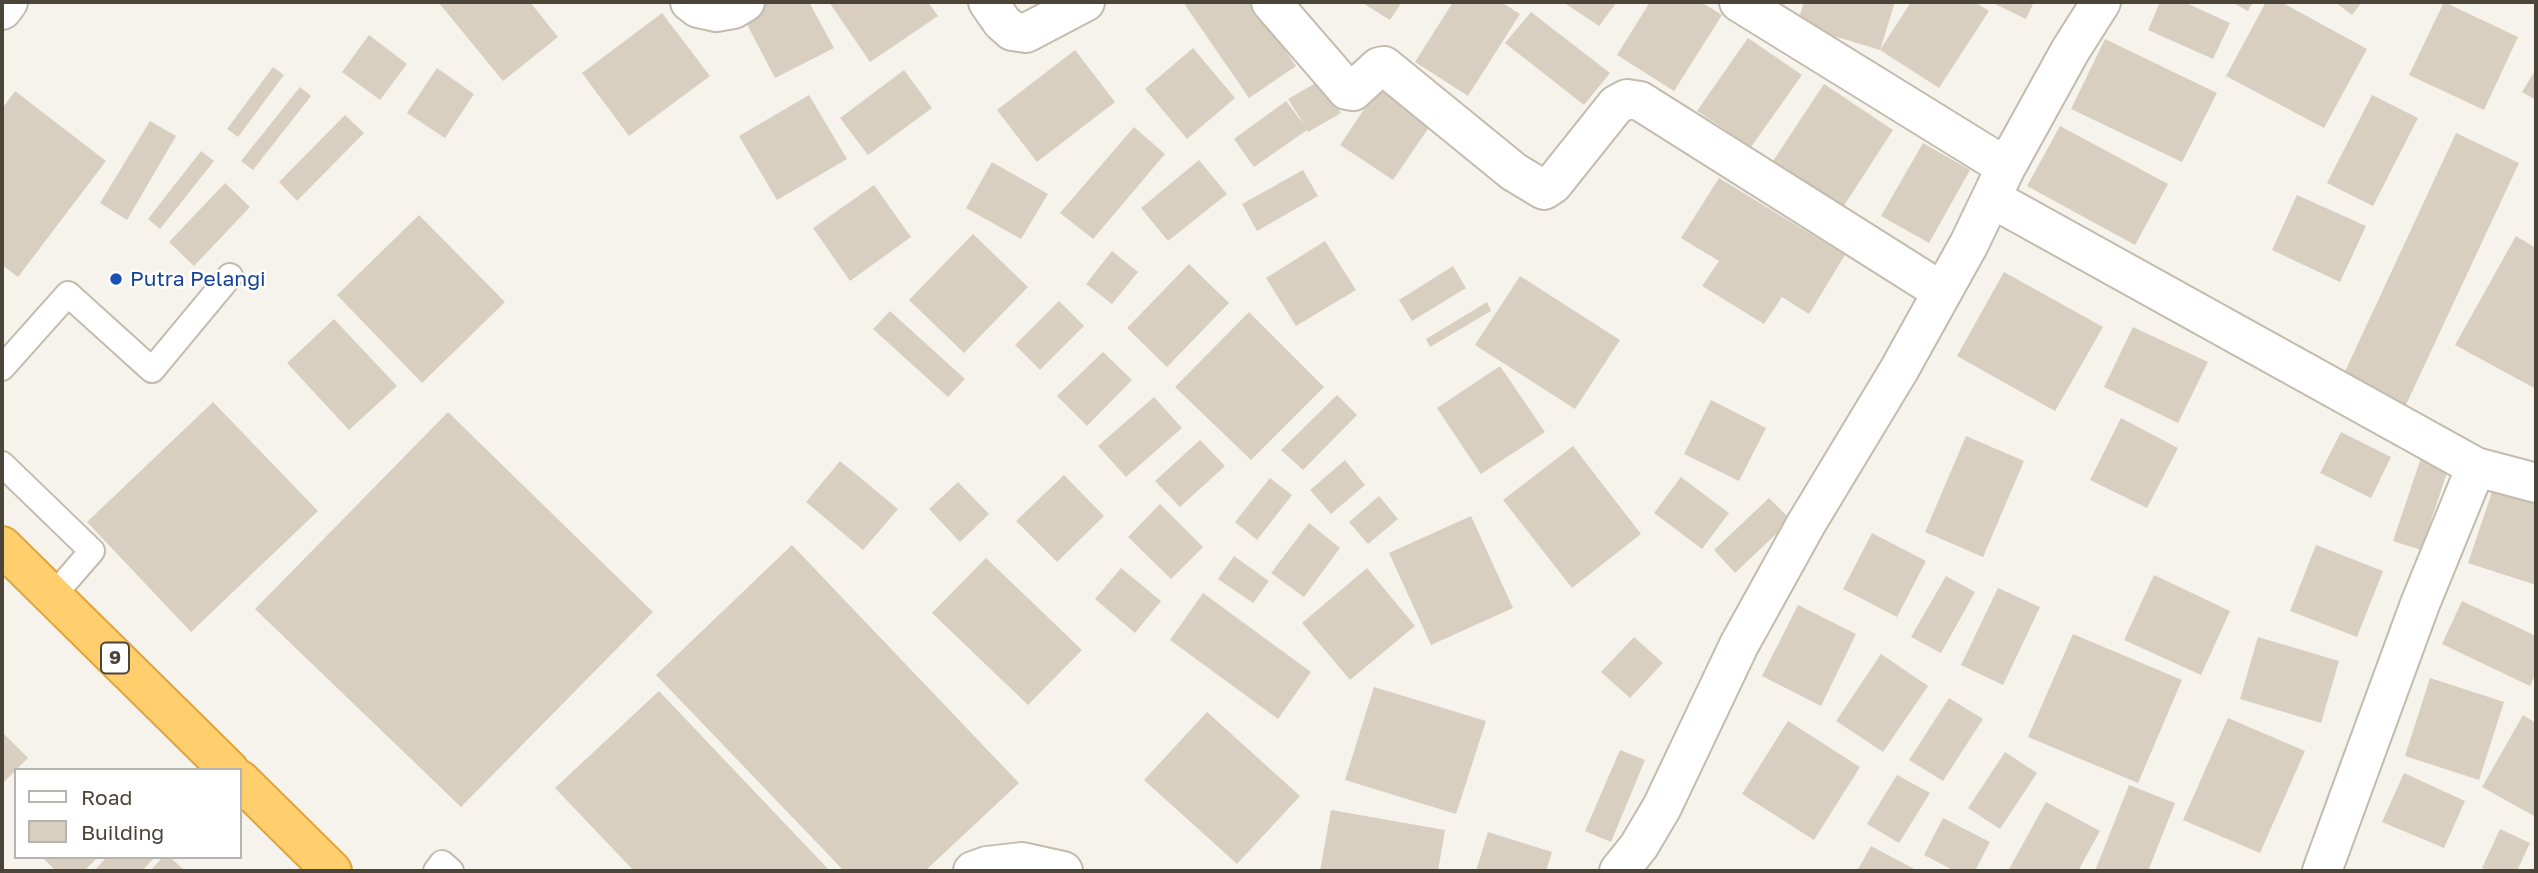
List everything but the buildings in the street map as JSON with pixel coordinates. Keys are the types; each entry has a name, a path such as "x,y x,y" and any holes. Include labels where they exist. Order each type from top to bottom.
{"highway":[{"name":"9","path":"2,546 227,768"},
{"path":"242,782 332,871"}],"street":[{"path":"2,10 8,2"},
{"path":"690,2 698,8 716,12 733,9 745,2"},
{"path":"988,2 1012,32 1026,33 1085,2"},
{"path":"1271,2 1347,90 1353,91 1379,67 1384,66 1514,172 1544,190 1553,184 1616,104 1627,99 1640,101 1941,291"},
{"path":"1739,2 1999,182 2476,467 2536,483"},
{"path":"1619,871 1639,846 1662,807 1739,645 1806,524 1899,370 1969,244 1999,182 2070,51 2101,2"},
{"path":"2322,871 2420,604 2476,467"},
{"path":"973,871 986,866 1021,862 1063,871"}],"lane":[{"path":"2,368 68,294 152,370 230,276"},
{"path":"2,464 92,551 52,596"},
{"path":"436,871 443,863 451,871"}],"place":[{"name":"Putra Pelangi","path":"116,279"}]}
